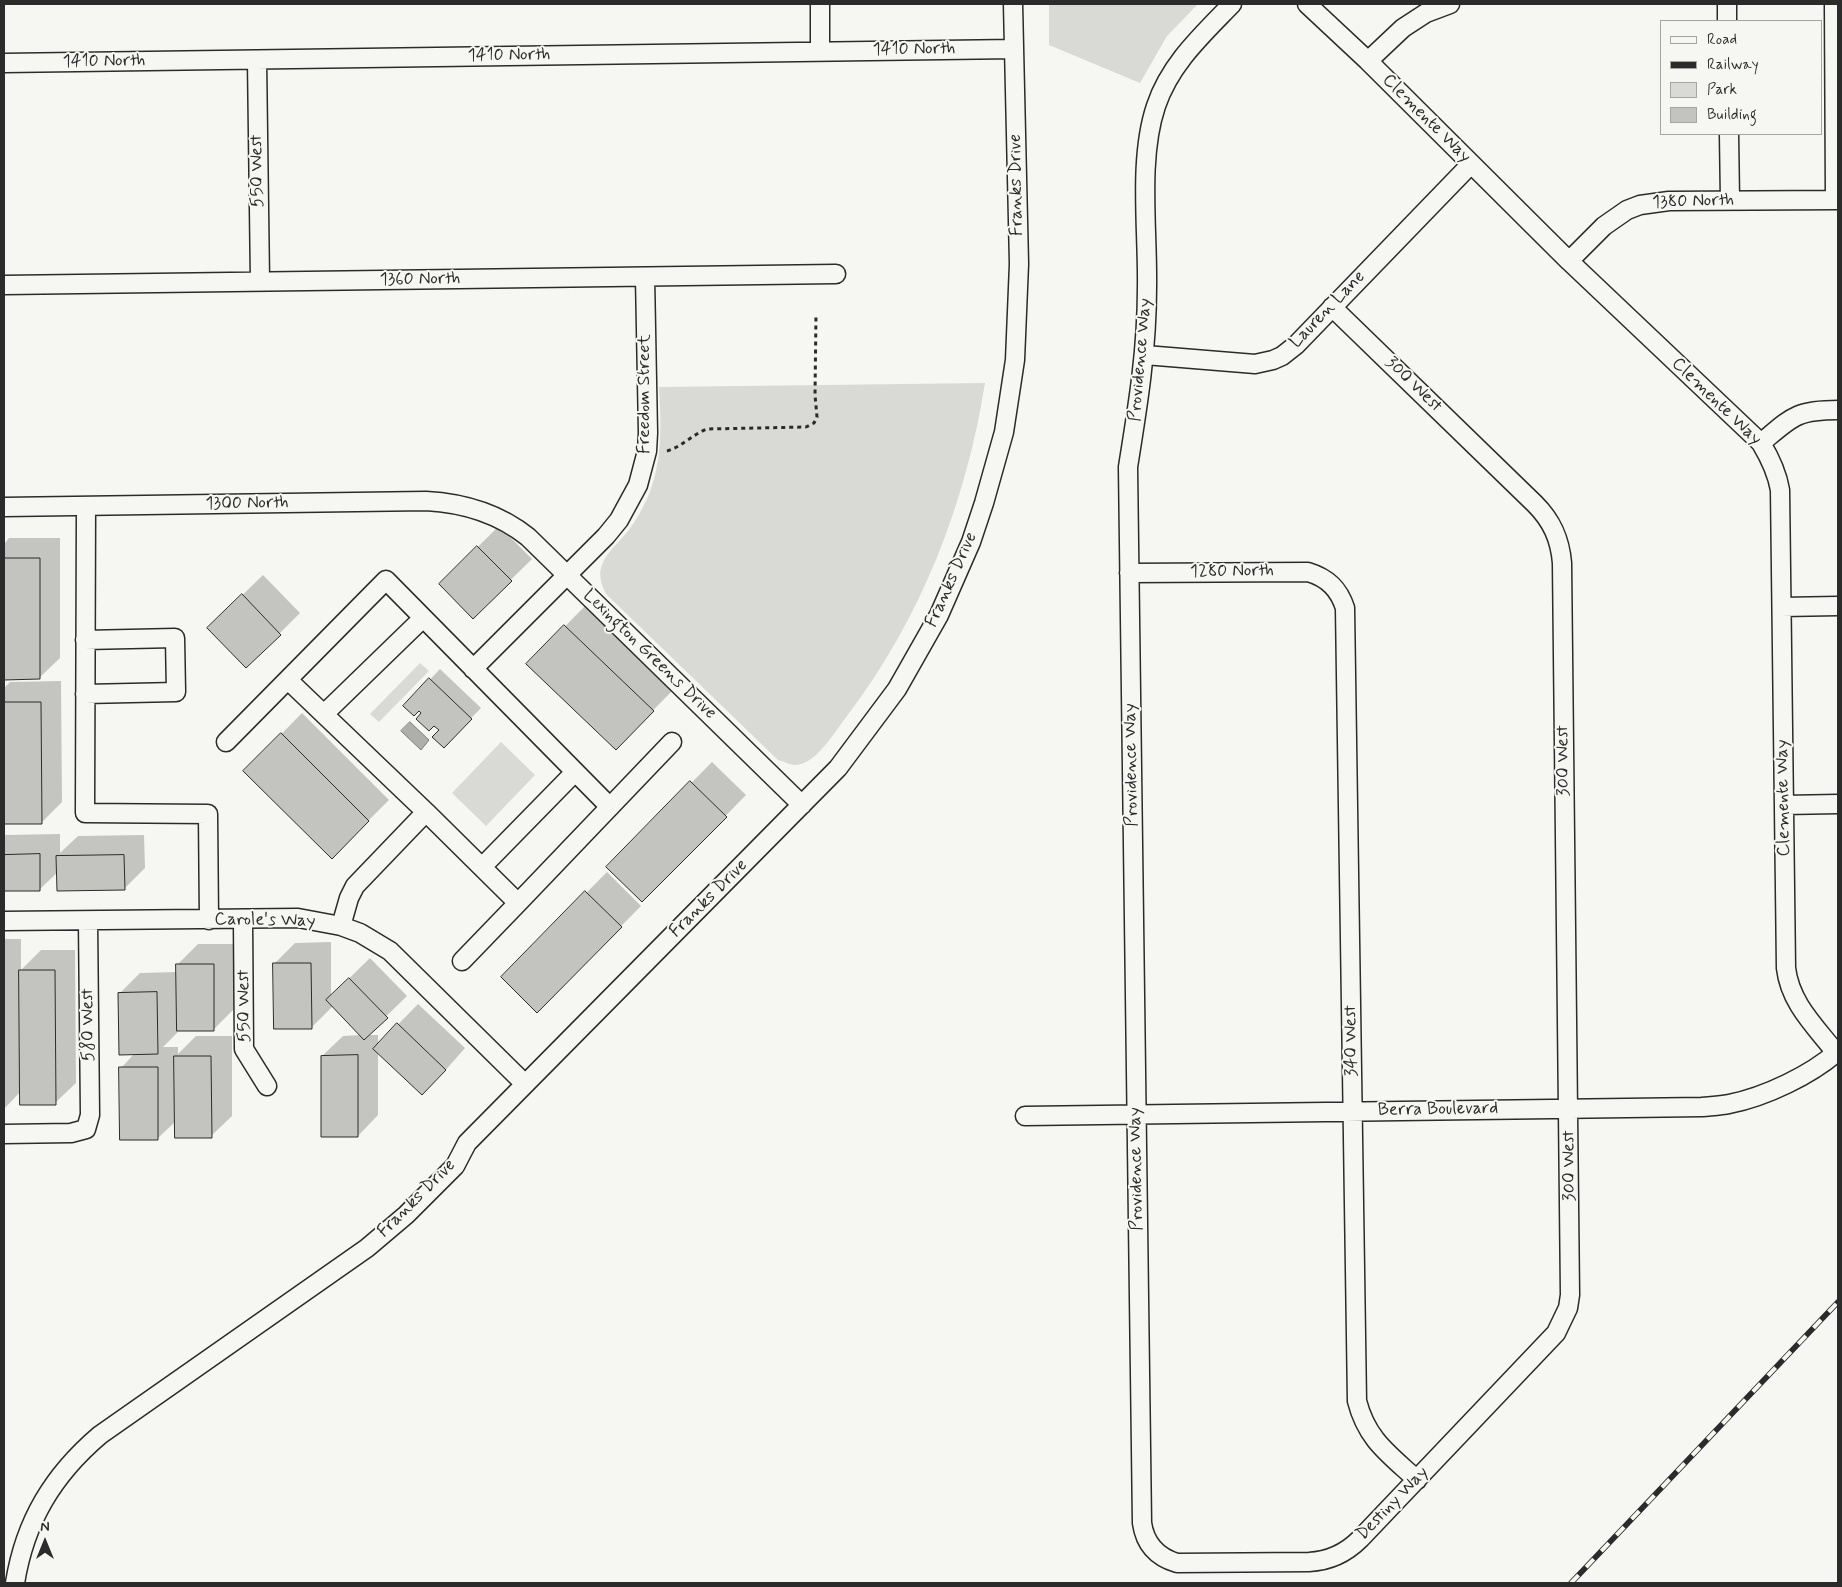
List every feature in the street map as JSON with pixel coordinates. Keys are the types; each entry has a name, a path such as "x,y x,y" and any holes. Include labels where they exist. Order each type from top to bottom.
{"street":[{"path":"820,4 820,51"},
{"name":"Franks Drive","path":"15,1583 22,1553 35,1516 56,1480 84,1449 100,1435 367,1248 406,1215 455,1166 467,1143 838,768 897,688 939,615 959,572 995,467 1010,396 1015,360 1018,264 1014,4"},
{"name":"Providence Way","path":"1154,1551 1145,1538 1142,1523 1128,467 1145,355 1147,285 1146,160 1152,120 1163,88 1182,57 1232,4"},
{"name":"Clemente Way","path":"1308,4 1569,261 1761,443 1775,468 1780,490 1787,978 1795,1000 1837,1052"},
{"path":"1368,61 1411,23 1426,13 1450,4"},
{"path":"1727,4 1727,20"},
{"path":"1834,4 1837,200"},
{"name":"1410 North","path":"4,64 1014,49"},
{"name":"550 West","path":"257,60 260,282"},
{"path":"1729,135 1730,200"},
{"name":"Lauren Lane","path":"1145,355 1246,364 1264,363 1289,351 1471,164"},
{"name":"1380 North","path":"1569,261 1604,226 1621,214 1640,205 1669,201 1837,200"},
{"name":"1360 North","path":"4,285 836,274"},
{"name":"Freedom Street","path":"473,669 606,536 630,503 644,468 647,451 644,277"},
{"name":"300 West","path":"1332,307 1543,512 1556,532 1559,542 1562,563 1569,1108 1571,1282 1568,1308"},
{"path":"1761,443 1790,418 1813,411 1838,410"},
{"name":"1300 North","path":"4,507 426,501 446,502 489,513"},
{"path":"86,506 85,813 208,814 209,920"},
{"name":"Lexington Greens Drive","path":"489,513 512,524 567,574 802,805"},
{"name":"1280 North","path":"1129,573 1300,571 1316,574 1331,584"},
{"path":"226,742 386,580 610,807"},
{"name":"340 West","path":"1331,584 1342,599 1346,617 1357,1401 1361,1416 1374,1440 1417,1480"},
{"path":"1782,607 1838,606"},
{"path":"324,714 423,618"},
{"path":"85,640 175,638 176,692 85,694"},
{"path":"288,680 518,903"},
{"path":"462,961 672,742"},
{"path":"482,867 575,772"},
{"path":"1784,805 1838,804"},
{"path":"341,926 349,898 355,886 426,812"},
{"name":"Carole's Way","path":"4,921 298,918 341,926 368,937 390,952 525,1084"},
{"name":"550 West","path":"243,920 244,1049 267,1086"},
{"name":"580 West","path":"4,1134 71,1133 86,1129 90,1115 88,921"},
{"name":"Berra Boulevard","path":"1025,1116 1679,1108 1730,1104 1754,1098 1801,1076 1837,1052"},
{"name":"Destiny Way","path":"1154,1551 1169,1560 1186,1563 1309,1562 1337,1556 1353,1546 1556,1334 1568,1308"}],"path":[{"path":"667,451 674,449 694,434 707,430 806,427 814,423 817,416 815,395 816,314"}],"green space":[{"path":"1049,4 1198,4 1167,36 1140,83 1049,45"},
{"path":"985,383 977,428 966,472 937,558 918,600 897,640 873,679 824,747 809,760 793,765 778,760 606,594 600,574 601,566 609,552 637,518 654,481 660,441 659,387"},
{"path":"420,663 429,671 379,722 370,714"},
{"path":"501,742 535,775 486,826 452,793"}],"shaded area":[{"path":"410,722 429,740 421,750 401,731"}],"building":[{"path":"477,546 512,581 473,619 439,584"},
{"path":"4,558 40,558 40,679 4,680"},
{"path":"242,594 281,635 246,668 207,628"},
{"path":"564,625 654,711 616,750 526,664"},
{"path":"429,678 472,719 444,748 432,737 439,730 434,726 429,731 416,719 421,713 419,711 414,716 403,706"},
{"path":"4,702 41,702 42,824 4,824"},
{"path":"281,733 369,821 332,859 243,771"},
{"path":"690,781 727,817 642,902 606,867"},
{"path":"40,854 40,891 4,891 4,855"},
{"path":"124,855 125,890 57,891 56,856"},
{"path":"585,891 622,927 537,1013 501,977"},
{"path":"273,963 311,963 312,1029 274,1029"},
{"path":"176,964 214,964 214,1031 177,1031"},
{"path":"19,970 55,970 56,1105 20,1105"},
{"path":"349,978 388,1018 364,1040 326,1000"},
{"path":"157,992 158,1054 119,1055 118,993"},
{"path":"397,1023 446,1070 422,1095 373,1049"},
{"path":"358,1055 358,1137 321,1137 321,1056"},
{"path":"174,1056 211,1056 212,1138 175,1138"},
{"path":"119,1067 158,1067 158,1140 120,1140"}],"railway":[{"path":"1571,1583 1838,1302"}]}
